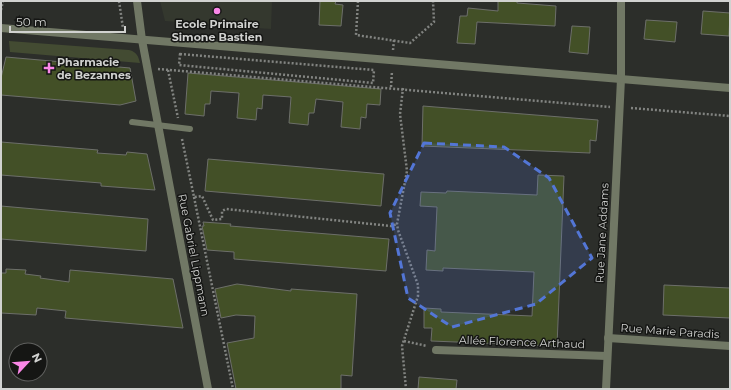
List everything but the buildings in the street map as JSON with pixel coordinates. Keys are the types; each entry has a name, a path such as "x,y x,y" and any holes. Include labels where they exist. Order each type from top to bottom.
{"street":[{"name":"Rue Gabriel Lippmann","path":"137,1 142,40 208,389"},
{"name":"Rue Jane Addams","path":"606,389 621,79 620,1"},
{"path":"1,28 730,88"},
{"name":"Rue Marie Paradis","path":"608,338 730,346"},
{"name":"Allée Florence Arthaud","path":"436,350 607,356"}],"lane":[{"path":"132,122 190,129"}],"path":[{"path":"1,10 3,1"},
{"path":"119,1 125,38"},
{"path":"358,1 356,35 410,43 434,22 433,1"},
{"path":"180,54 374,70 373,83 179,65 180,54"},
{"path":"148,68 730,116"},
{"path":"168,70 233,389"},
{"path":"403,88 400,114 407,171 397,224 418,285 418,296 402,346 406,389"},
{"path":"194,196 202,196 213,220 222,219 222,211 226,209 391,226 397,224"},
{"path":"404,341 436,350"}],"highlighted area":[{"path":"424,143 504,147 549,178 592,258 536,304 452,327 408,298 390,213"}],"shaded area":[{"name":"Ecole Primaire Simone Bastien","path":"160,1 272,1 271,29 165,21"}],"green space":[{"path":"9,41 129,50 137,55 140,63 10,52"}],"place":[{"name":"Ecole Primaire Simone Bastien","path":"217,11"},
{"name":"Pharmacie de Bezannes","path":"49,68"}]}
